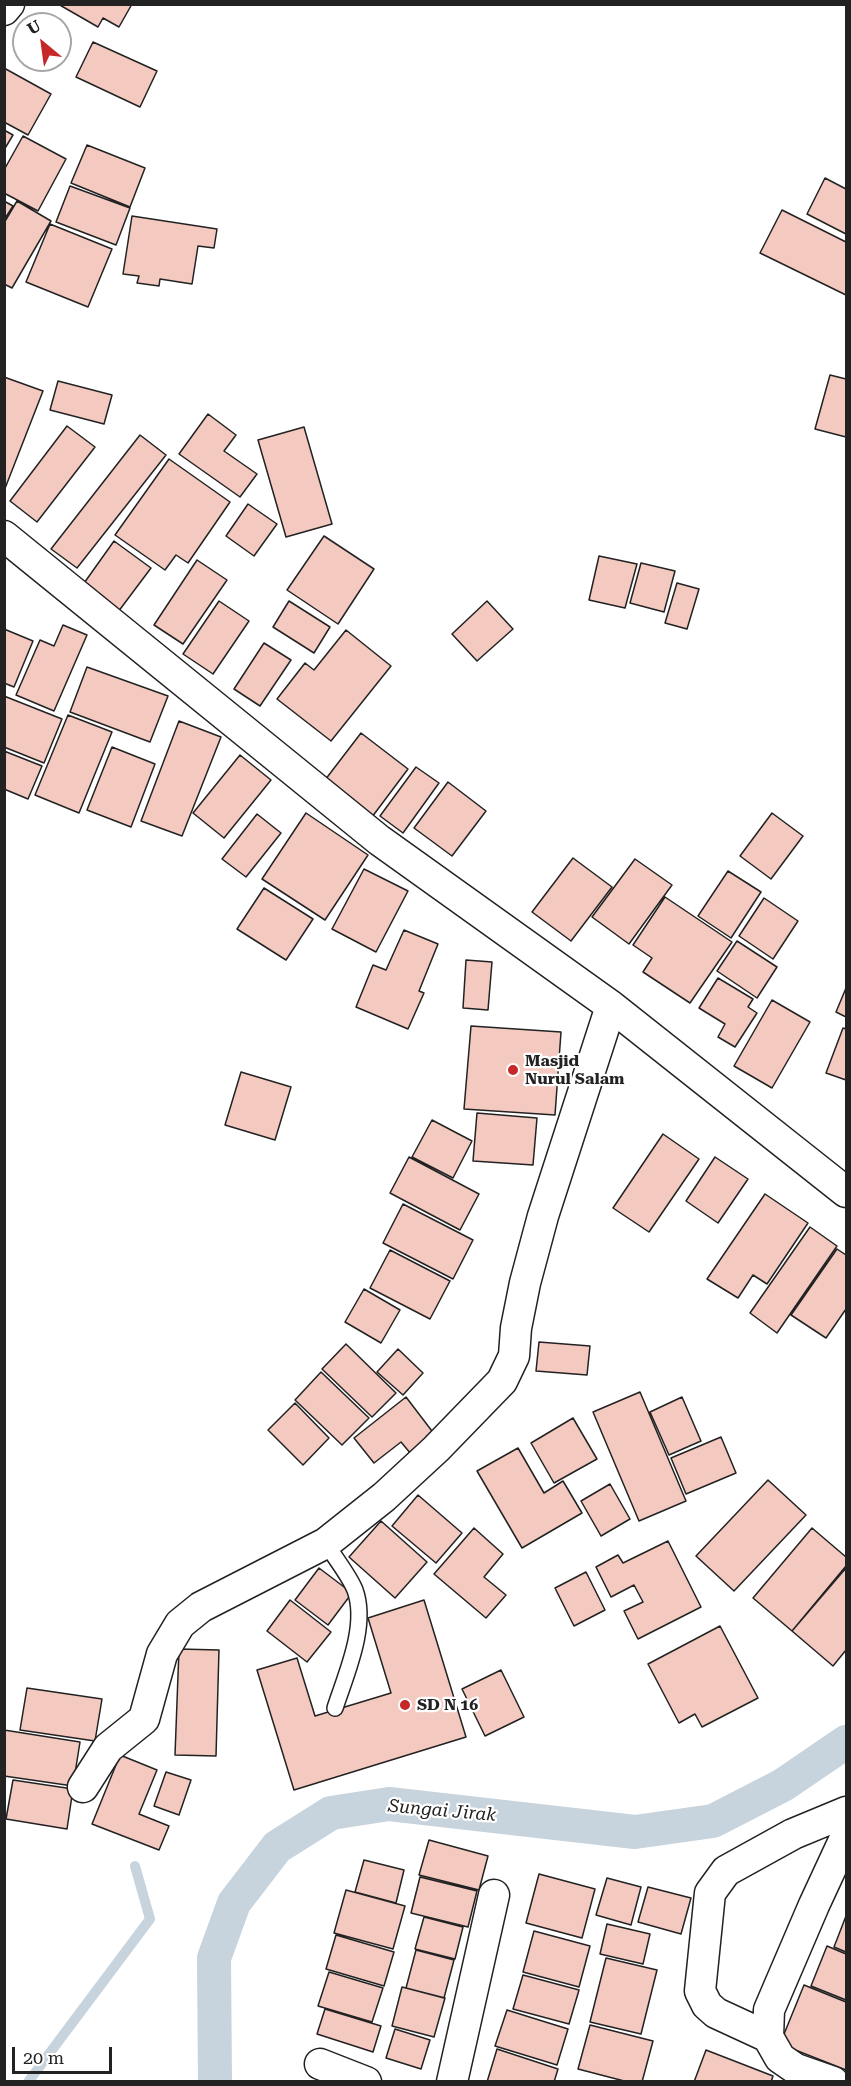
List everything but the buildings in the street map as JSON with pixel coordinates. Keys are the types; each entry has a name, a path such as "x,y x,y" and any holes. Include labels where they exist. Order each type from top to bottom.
{"street":[{"path":"4,10 9,4"},
{"path":"4,536 380,840 611,1006 846,1192"},
{"path":"83,1787 108,1748 144,1719 162,1654 180,1624 201,1607 326,1543 384,1497 436,1449 502,1381 514,1356 516,1329 525,1283 543,1216 611,1006"},
{"path":"768,2037 716,2013 707,2005 700,1991 710,1893 726,1871 793,1834 846,1812"},
{"path":"833,2082 796,2069 780,2058 768,2037 769,2010 846,1836"},
{"path":"452,2082 494,1895"},
{"path":"320,2064 366,2082"}],"lane":[{"path":"326,1543 355,1591 358,1615 357,1640 335,1708"}],"waterway":[{"name":"Sungai Jirak","path":"215,2082 214,1958 234,1903 277,1847 331,1813 389,1804 635,1832 713,1821 783,1785 846,1742"},
{"path":"28,2082 150,1919 135,1866"}],"place":[{"name":"Masjid Nurul Salam","path":"513,1070"},
{"name":"SD N 16","path":"405,1705"}]}
